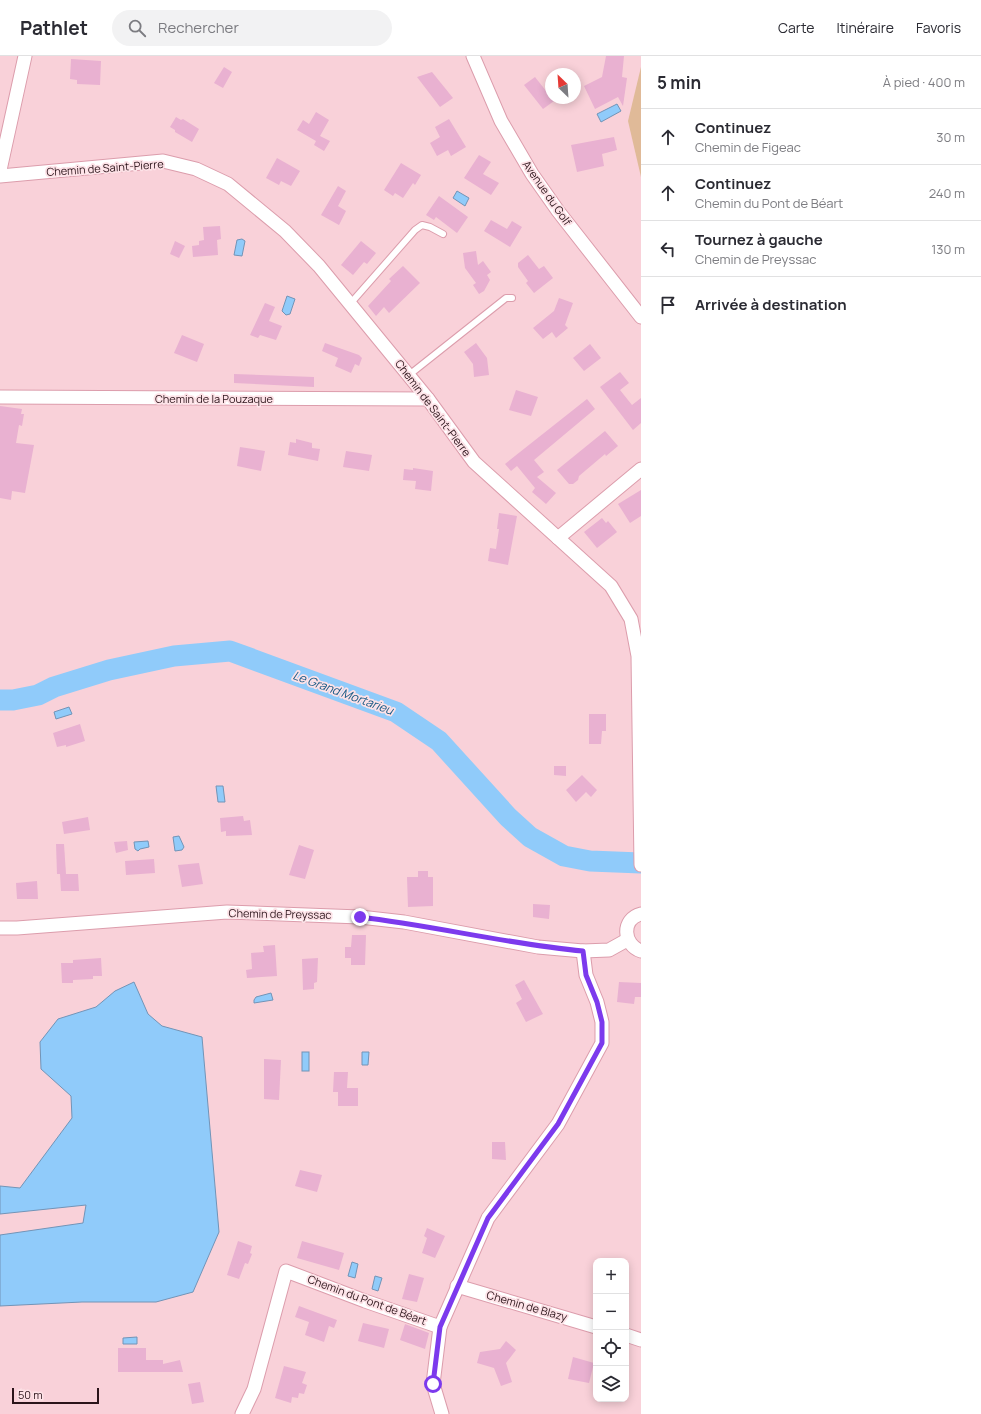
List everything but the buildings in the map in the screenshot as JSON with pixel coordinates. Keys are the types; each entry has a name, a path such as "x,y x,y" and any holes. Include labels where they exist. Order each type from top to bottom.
{"street":[{"path":"0,170 25,56"},
{"name":"Avenue du Golf","path":"474,56 501,121 532,174 558,211 641,317"},
{"name":"Chemin de Saint-Pierre","path":"0,176 163,161 196,169 228,184 285,231 320,266 428,399 474,462 612,586 631,619 638,656 641,865"},
{"name":"Chemin de la Pouzaque","path":"0,397 428,399"},
{"path":"558,538 641,469"},
{"name":"Chemin de Preyssac","path":"0,928 227,912 315,914 360,917 404,922 531,946 583,951 609,950 627,940"},
{"path":"641,914 632,918 628,923 626,934 627,940 635,948 641,950"},
{"name":"Chemin du Pont de Béart","path":"242,1414 254,1389 286,1271 364,1301 440,1327 488,1218 558,1124 602,1043 602,1022 597,1002 586,975 583,951"},
{"name":"Chemin de Blazy","path":"457,1286 593,1326"},
{"path":"440,1327 433,1384 442,1414"},
{"path":"629,1336 641,1340"}],"lane":[{"path":"350,304 415,230 422,225 430,227 443,234"},
{"path":"408,375 506,298 512,298"}],"shaded area":[{"path":"641,67 641,177 628,121"}],"water":[{"path":"617,104 621,111 601,122 597,114"},
{"path":"457,191 469,198 465,206 453,198"},
{"path":"242,239 245,241 242,256 234,255 237,240"},
{"path":"287,296 295,299 290,314 286,315 282,311"},
{"path":"69,707 72,714 56,719 54,712"},
{"path":"216,786 223,786 225,802 218,802"},
{"path":"179,836 184,847 182,850 175,851 173,837"},
{"path":"148,841 149,847 138,851 135,849 134,842"},
{"path":"134,982 148,1014 162,1026 202,1037 219,1232 193,1292 156,1302 82,1302 0,1306 0,1235 83,1223 86,1205 0,1214 0,1186 20,1188 72,1118 71,1096 41,1069 40,1042 58,1019 96,1007 115,991"},
{"path":"271,993 273,1000 254,1003 256,997"},
{"path":"302,1052 309,1052 309,1071 302,1071"},
{"path":"362,1052 369,1052 368,1065 362,1065"},
{"path":"352,1262 358,1264 355,1278 348,1276"},
{"path":"375,1276 382,1278 378,1291 372,1289"},
{"path":"137,1337 137,1344 123,1344 123,1338"}],"waterway":[{"name":"Le Grand Mortarieu","path":"0,700 13,700 38,695 54,687 109,670 174,656 230,651 396,712 439,741 508,817 530,837 564,856 590,861 641,863"}],"route":[{"path":"360,917 404,922 538,947 583,951 583,963 586,975 597,1002 602,1022 602,1043 558,1124 488,1218 440,1327 433,1384"}]}
